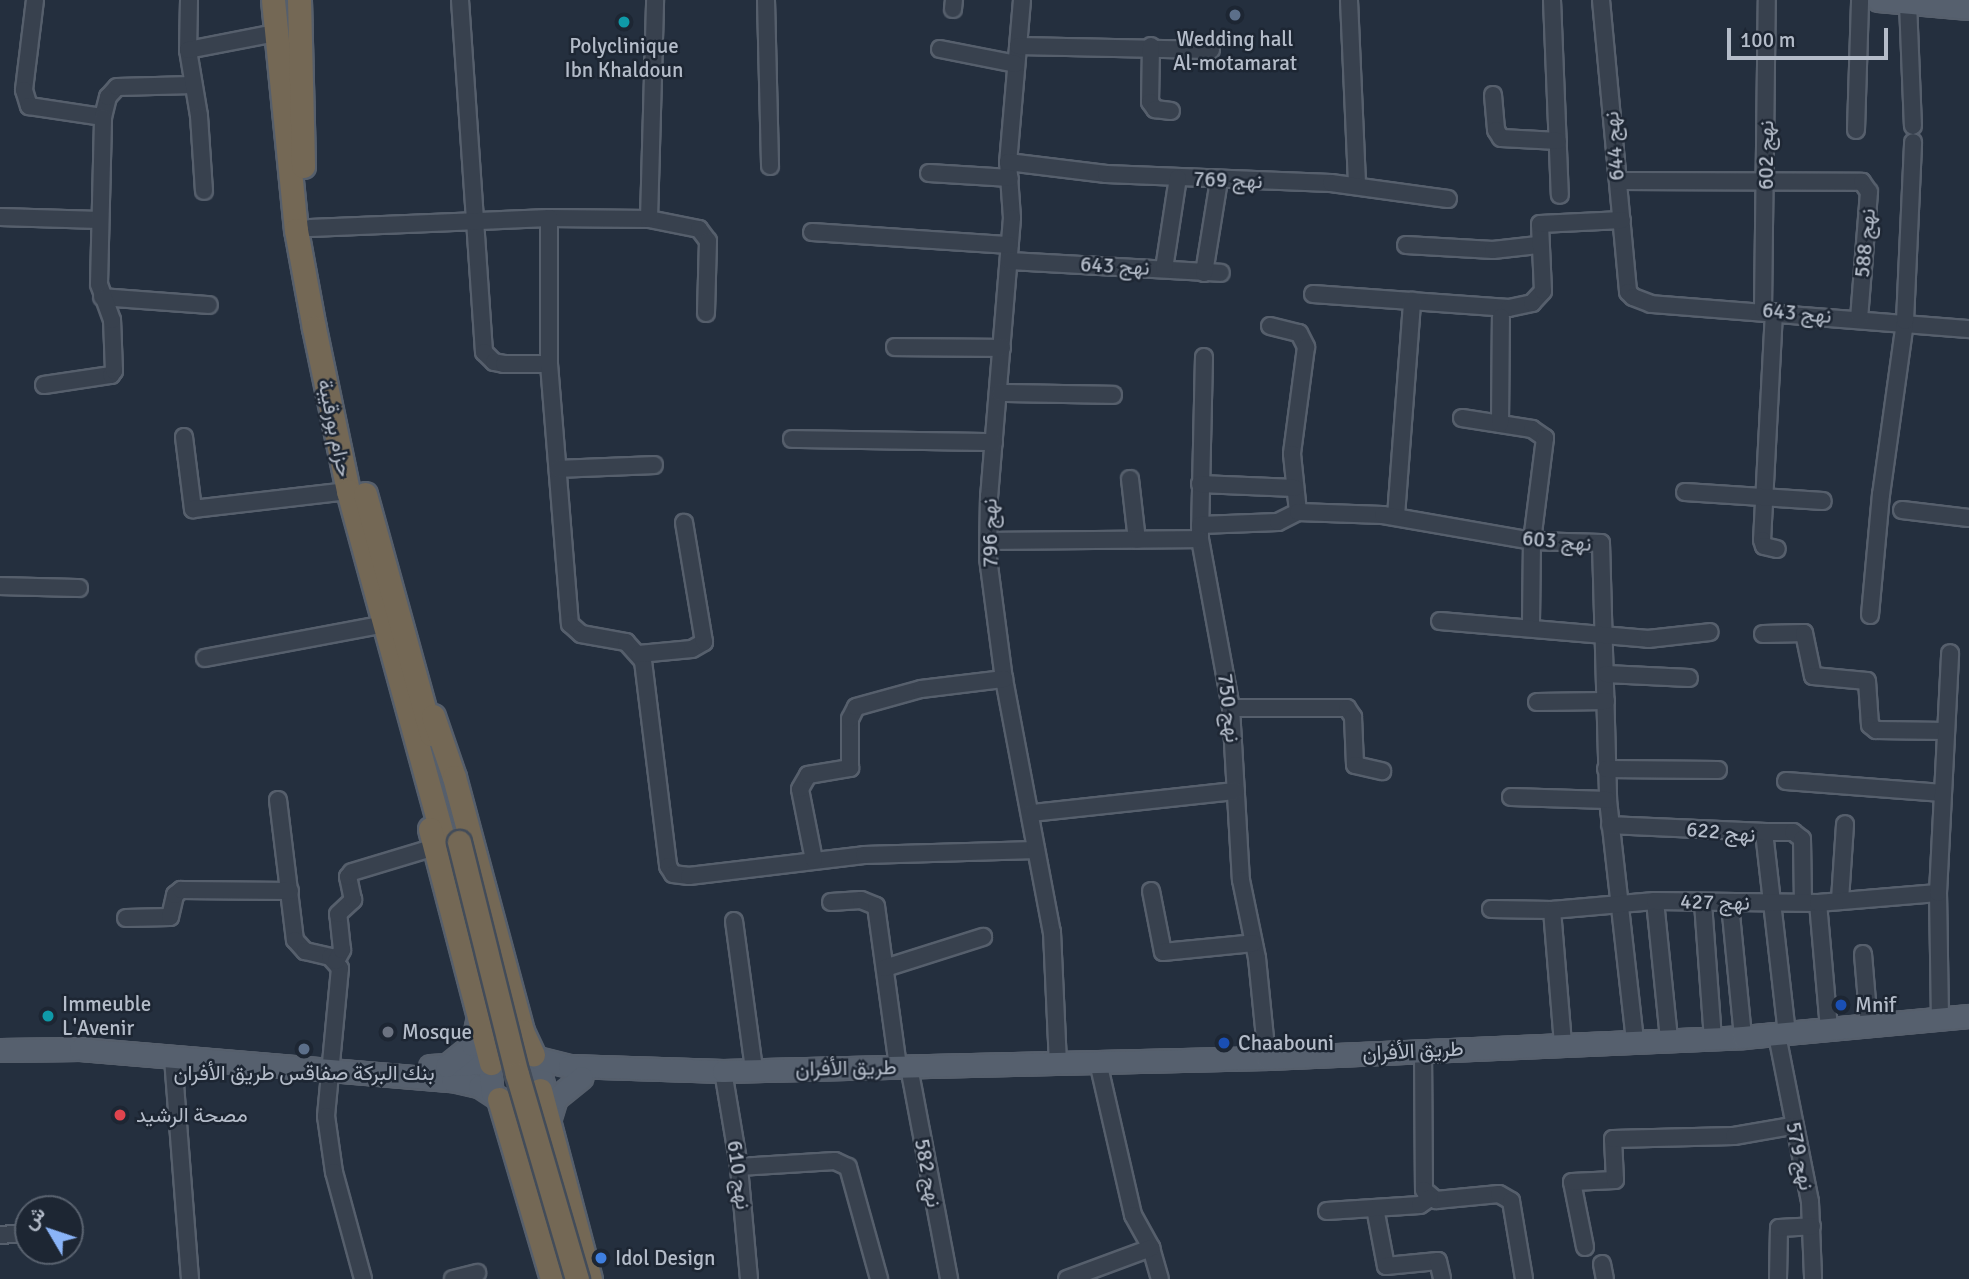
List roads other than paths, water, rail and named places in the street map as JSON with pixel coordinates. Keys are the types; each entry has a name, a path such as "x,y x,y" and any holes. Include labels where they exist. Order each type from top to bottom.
{"highway":[{"path":"263,0 267,71 296,169"},
{"name":"حزام بورقيبة","path":"274,0 286,68 296,169 296,230 348,491 394,635"},
{"name":"حزام بورقيبة","path":"286,68 287,0"},
{"path":"296,169 299,0"},
{"name":"حزام بورقيبة","path":"296,169 394,635 446,845"},
{"path":"394,635 454,777 522,1031 535,1056"},
{"path":"446,845 478,1017 491,1063"},
{"path":"446,845 472,959 562,1279"},
{"path":"446,845 517,1074 576,1279"},
{"path":"540,1089 590,1279"},
{"path":"495,1096 552,1279"}],"main road":[{"path":"1878,0 1962,5"},
{"name":"طريق الأفران","path":"535,1056 569,1066 723,1071 1267,1058 1743,1037 1969,1016"},
{"path":"446,1066 472,1045 478,1017"},
{"path":"0,1051 80,1049 469,1083 495,1096 525,1103 540,1089 544,1075 535,1056 511,1049 491,1063 331,1070"},
{"path":"491,1063 487,1076 495,1096"},
{"name":"طريق الأفران","path":"540,1089 582,1077 646,1069"},
{"path":"548,1124 556,1097 582,1077"}],"street":[{"path":"35,0 25,99 37,110 103,117"},
{"path":"189,0 188,50 204,191"},
{"path":"460,0 478,223 484,352 504,364 549,363"},
{"path":"649,219 655,0"},
{"path":"766,0 770,166"},
{"name":"نهج 796","path":"1022,0 1009,170 1010,253 994,442 989,541 1004,678 1032,813 1036,850 1052,932 1058,1063"},
{"path":"1349,0 1357,186"},
{"path":"1552,0 1560,195"},
{"name":"نهج 644","path":"1601,0 1628,292"},
{"name":"نهج 602","path":"1767,0 1768,311 1766,495 1762,543 1777,549"},
{"path":"1856,130 1860,0"},
{"path":"1870,615 1905,321 1913,134 1908,2"},
{"path":"188,50 265,35"},
{"path":"1017,46 1151,46 1211,50"},
{"path":"1151,46 1150,102 1155,109 1171,111"},
{"path":"940,50 1016,64"},
{"path":"44,385 111,375 114,371 112,320 102,297 100,220 103,117 107,97 117,87 193,85"},
{"path":"1493,95 1496,130 1501,138 1559,141"},
{"name":"نهج 769","path":"929,173 1009,170 1357,186 1448,199"},
{"path":"1164,269 1178,178"},
{"path":"1618,181 1766,179"},
{"name":"نهج 588","path":"1766,179 1852,180 1867,186 1859,318"},
{"path":"1204,273 1219,180"},
{"path":"0,218 100,220"},
{"path":"549,218 549,363 570,624 581,634 626,642 639,653 668,866 673,874 689,876 814,860 1036,850"},
{"path":"310,228 549,218 649,219 703,232 708,241 706,313"},
{"path":"1313,294 1509,308 1532,303 1543,291 1538,227 1545,220 1622,220"},
{"name":"نهج 643","path":"812,232 1221,273"},
{"path":"1406,245 1493,250 1538,245"},
{"name":"نهج 643","path":"1628,292 1651,304 1905,321 1969,329"},
{"path":"102,297 209,305"},
{"path":"1396,516 1412,301"},
{"path":"1500,424 1501,317"},
{"path":"1270,326 1299,333 1306,347 1292,454 1298,512"},
{"path":"895,347 1002,348"},
{"name":"نهج 750","path":"1204,357 1200,532 1231,708 1241,880 1254,943 1267,1058"},
{"path":"1000,393 1113,395"},
{"path":"1462,418 1532,429 1545,438 1532,541 1531,628"},
{"path":"184,438 193,509 348,491"},
{"path":"792,439 994,442"},
{"path":"558,469 654,465"},
{"path":"1130,479 1137,540"},
{"path":"1200,484 1295,488"},
{"path":"1685,492 1766,495 1823,501"},
{"path":"1902,510 1969,518"},
{"name":"نهج 603","path":"989,541 1137,540 1278,522 1298,512 1396,516 1532,541 1601,543 1608,800 1622,902 1635,1041"},
{"path":"639,653 692,649 704,642 684,523"},
{"path":"0,586 79,588"},
{"path":"1440,621 1648,639 1710,632"},
{"path":"1763,634 1804,633 1813,676 1867,681 1870,725 1876,730 1946,731"},
{"path":"205,658 394,635"},
{"path":"1940,1019 1938,892 1950,653"},
{"path":"1606,674 1689,678"},
{"path":"814,860 800,789 808,775 847,770 852,765 850,719 856,707 921,689 1004,678"},
{"path":"1537,702 1606,701"},
{"path":"1231,708 1347,708 1353,717 1355,765 1382,771"},
{"path":"1606,769 1718,769"},
{"path":"1786,781 1943,793"},
{"path":"1032,813 1236,791"},
{"path":"1511,797 1608,800"},
{"path":"278,800 299,946 336,961"},
{"path":"1840,900 1844,824"},
{"name":"نهج 622","path":"1611,825 1764,832 1782,1034"},
{"path":"1764,832 1793,832 1802,839 1829,1029"},
{"path":"363,1279 328,1139 340,976 336,961 342,950 338,914 353,900 348,877 352,872 446,845"},
{"path":"126,918 170,917 175,895 181,890 289,891"},
{"path":"1152,891 1163,952 1254,943"},
{"name":"نهج 427","path":"1491,909 1552,910 1655,901 1810,903 1938,892"},
{"name":"نهج 582","path":"831,902 861,900 876,906 903,1067 949,1279"},
{"path":"1655,901 1669,1040"},
{"path":"1703,903 1713,1038"},
{"path":"1730,904 1743,1037"},
{"path":"1552,910 1563,1044"},
{"path":"734,921 754,1069"},
{"path":"885,968 983,937"},
{"path":"1863,954 1869,1025"},
{"name":"نهج 579","path":"1782,1034 1793,1126 1812,1226 1812,1279"},
{"path":"1423,1050 1424,1190 1430,1198"},
{"path":"173,1058 190,1279"},
{"path":"1098,1062 1133,1215 1151,1248 1160,1279"},
{"name":"نهج 610","path":"723,1071 739,1167 749,1279"},
{"path":"1585,1247 1572,1182 1615,1180 1613,1139 1734,1136 1793,1126"},
{"path":"739,1167 835,1161 848,1167 879,1279"},
{"path":"1327,1211 1420,1205 1430,1198 1499,1195 1511,1201 1524,1279"},
{"path":"1375,1208 1386,1266 1438,1261 1442,1279"},
{"path":"1778,1279 1779,1228 1812,1226"},
{"path":"1067,1279 1151,1248"},
{"path":"453,1279 477,1273"}],"place":[{"name":"Wedding hall Al-motamarat","path":"1235,15"},
{"name":"Polyclinique Ibn Khaldoun","path":"624,22"},
{"name":"Mnif","path":"1841,1005"},
{"name":"Immeuble L'Avenir","path":"48,1016"},
{"name":"Mosque","path":"388,1032"},
{"name":"Chaabouni","path":"1224,1043"},
{"name":"بنك البركة صفاقس طريق الأفران","path":"304,1049"},
{"name":"مصحة الرشيد","path":"120,1115"},
{"name":"Idol Design","path":"601,1258"}]}
